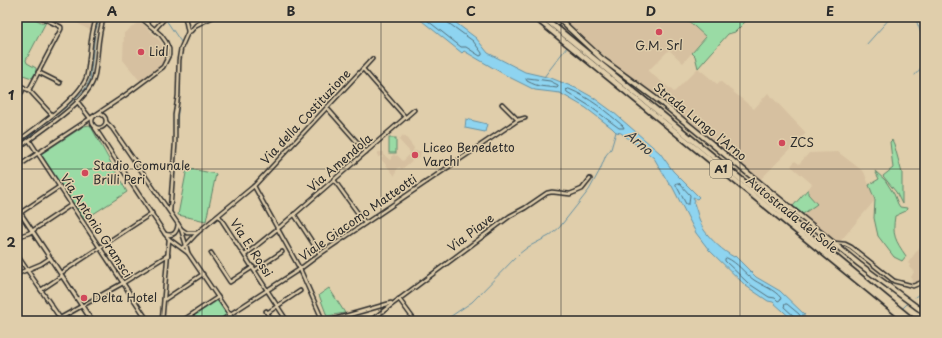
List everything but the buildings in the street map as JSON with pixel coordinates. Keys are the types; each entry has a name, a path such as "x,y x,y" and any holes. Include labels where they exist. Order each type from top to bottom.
{"highway":[{"name":"Autostrada del Sole","path":"535,17 907,321"},
{"name":"Autostrada del Sole","path":"543,17 913,321"}],"main road":[{"name":"Strada Lungo l'Arno","path":"557,17 562,24 602,59 663,104 833,243 907,300 925,312"}],"street":[{"path":"29,90 61,29 61,26 41,17"},
{"path":"17,142 69,100 85,82 88,71 92,33 97,17"},
{"path":"17,149 55,121 77,101 90,86 95,72 98,40 104,17"},
{"path":"17,167 124,96 163,67 167,60 169,49 166,42 155,29 140,17"},
{"path":"155,29 166,17"},
{"path":"170,212 179,82 179,60 181,48 188,32 186,17"},
{"path":"188,32 191,31 196,25 213,17"},
{"path":"562,24 568,17"},
{"name":"Via della Costituzione","path":"182,248 197,233 254,186 372,59"},
{"path":"363,69 406,118"},
{"path":"38,72 60,83"},
{"path":"17,85 29,90 52,115"},
{"path":"17,92 22,92 23,87"},
{"path":"77,101 90,118"},
{"path":"502,104 518,120"},
{"path":"107,107 105,112 106,122 112,128 178,224 181,229 188,253"},
{"path":"327,108 366,152"},
{"name":"Via Amendola","path":"245,255 414,110"},
{"path":"94,115 99,114 105,117"},
{"path":"94,115 91,122 165,234 169,239 188,253 234,321"},
{"name":"Viale Giacomo Matteotti","path":"229,315 300,269 365,223 518,120 525,118"},
{"path":"84,122 94,127 102,128 106,122"},
{"name":"Via Antonio Gramsci","path":"28,140 148,321"},
{"name":"Via Piave","path":"370,321 510,216 547,193 552,192 570,194 582,189 590,179"},
{"path":"334,180 365,223"},
{"path":"254,186 300,269 323,321"},
{"path":"20,212 59,187"},
{"path":"17,237 32,231 71,204"},
{"path":"17,208 92,321"},
{"path":"41,290 100,247 152,213"},
{"path":"294,214 320,254"},
{"name":"Via E. Rossi","path":"219,216 287,321"},
{"path":"165,234 174,234 177,230 178,224"},
{"path":"181,229 187,233 197,233"},
{"path":"162,321 169,239"},
{"path":"833,243 845,244 851,247 894,281 913,286 925,281"},
{"path":"211,253 230,282 282,252"},
{"path":"17,255 18,259 60,318"},
{"path":"55,321 123,283 168,255"},
{"path":"17,274 41,264 50,258"},
{"path":"164,300 203,274"},
{"path":"272,321 266,312 278,306 300,291"},
{"path":"182,321 218,297"},
{"path":"399,299 415,321"},
{"path":"328,321 393,303"},
{"path":"221,321 229,315"},
{"path":"140,321 145,318"}],"shaded area":[{"path":"44,17 66,17 61,25"},
{"path":"66,17 98,17 93,32"},
{"path":"561,17 684,17 706,37 683,63 669,50 648,71 674,92 698,68 717,84 720,81 754,109 768,93 806,133 760,180 606,57"},
{"path":"140,21 160,41 164,49 165,56 160,67 140,81 123,60 124,33"},
{"name":"Liceo Benedetto Varchi","path":"403,135 414,148 413,151 421,151 420,157 411,157 413,160 402,169 399,167 395,176 381,159 383,157 378,157 378,152 384,152 384,155 390,160 394,154 396,156 397,155 403,161 410,152 399,140"},
{"path":"838,152 864,172 875,200 838,244 802,215 816,203 808,194 808,189 812,184 791,166 795,161 799,164 809,153"},
{"path":"925,240 925,280 912,283 911,277 914,272 909,267 910,265 908,263"}],"green space":[{"path":"17,17 31,17 43,23 44,21 46,22 26,60 27,63 36,68 36,72 32,78 17,73"},
{"path":"684,17 750,17 735,32 728,34 698,68 695,56 692,53 706,37"},
{"name":"Stadio Comunale Brilli Peri","path":"90,125 127,192 84,220 41,154 84,126"},
{"path":"389,138 396,138 396,153 389,153"},
{"path":"892,140 902,173 902,204 896,192 883,176 893,168 890,142"},
{"path":"187,168 216,174 206,221 178,215"},
{"path":"875,171 885,180 900,207 907,208 906,211 895,216 894,223 895,237 906,256 902,261 894,257 878,236 874,218 875,200 869,185 879,179"},
{"path":"808,189 808,194 817,204 803,214 793,206"},
{"path":"329,288 345,313 327,316 319,295"},
{"path":"218,300 232,321 186,321"}],"water":[{"name":"Arno","path":"417,17 448,17 476,38 488,53 525,72 551,78 578,89 594,98 613,112 660,153 673,171 699,197 697,199 693,197 695,201 694,203 702,227 710,238 726,252 734,257 735,256 756,277 780,291 805,315 802,315 810,321 794,321 773,302 768,301 746,286 709,250 696,233 672,186 669,184 654,158 621,133 616,132 586,108 560,93 535,90 507,76 464,51 462,53"},
{"path":"466,119 487,124 485,132 465,128"}],"waterway":[{"path":"17,146 65,108 85,89 90,80 95,32 100,17"},
{"path":"866,45 891,17"},
{"path":"915,17 922,36 925,39"},
{"path":"166,20 181,42"},
{"path":"180,94 180,63 183,47"},
{"path":"544,77 567,47"},
{"path":"915,75 925,63"},
{"path":"172,203 179,99"},
{"path":"444,321 472,302 519,254 528,247 549,236 559,228 589,190 606,155 611,149 616,132"},
{"path":"915,297 925,290"},
{"path":"903,308 907,304"},
{"path":"890,321 895,316"}],"place":[{"name":"G.M. Srl","path":"659,32"},
{"name":"Lidl","path":"141,52"},
{"name":"ZCS","path":"782,143"},
{"name":"Liceo Benedetto Varchi","path":"415,155"},
{"name":"Stadio Comunale Brilli Peri","path":"85,173"},
{"name":"Delta Hotel","path":"84,298"}]}
